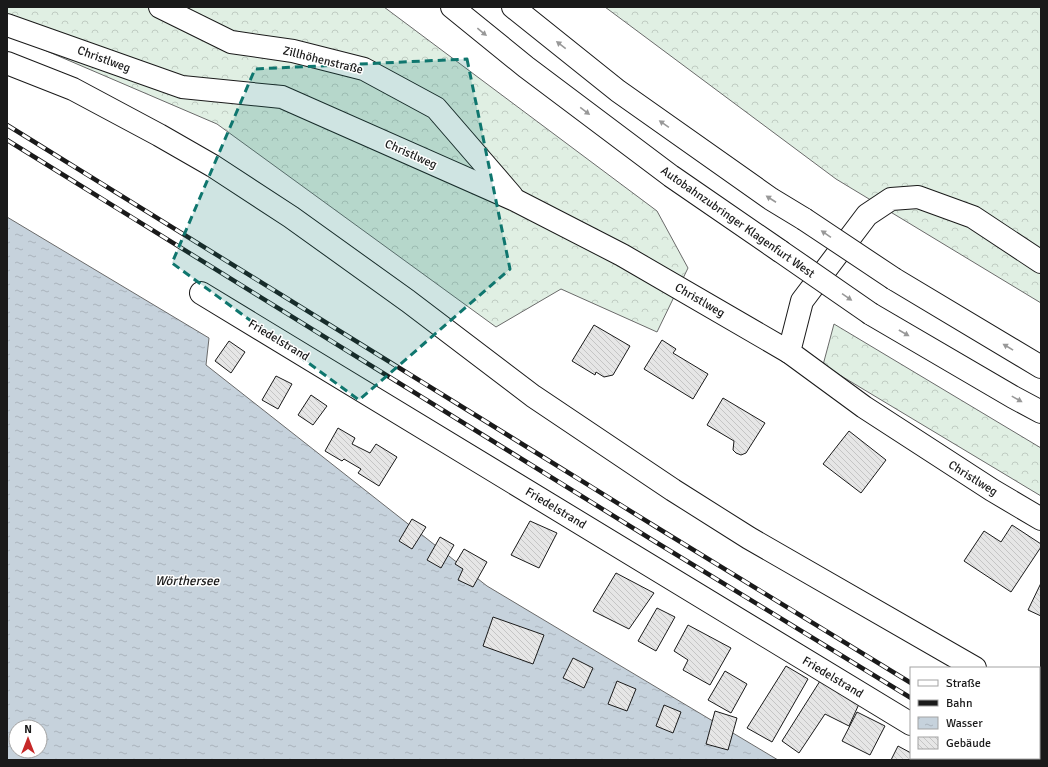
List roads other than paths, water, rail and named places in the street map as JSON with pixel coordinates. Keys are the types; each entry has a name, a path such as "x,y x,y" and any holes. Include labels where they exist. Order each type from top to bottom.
{"main road":[{"name":"Zillhöhenstraße","path":"160,7 231,42 293,51 364,69 416,97 436,108 515,200"},
{"name":"Autobahnzubringer Klagenfurt West","path":"452,7 526,67 671,176 871,314 1041,412"},
{"path":"513,7 618,91 771,199 804,219 894,279 1041,367"},
{"name":"Christlweg","path":"7,25 182,87 282,97 515,200 622,256 789,352 864,407 992,490 1041,519"},
{"path":"7,63 73,90 214,166 291,217 408,301 533,396 673,490 749,538 972,667"},
{"path":"789,352 802,301 867,215 892,199 918,197 973,217 1041,262"},
{"name":"Friedelstrand","path":"200,293 910,723"}],"water":[{"name":"Wörthersee","path":"7,217 209,338 206,365 487,586 778,760 7,760"}],"railway":[{"path":"7,125 910,682"},
{"path":"7,140 654,541 910,697"}]}
